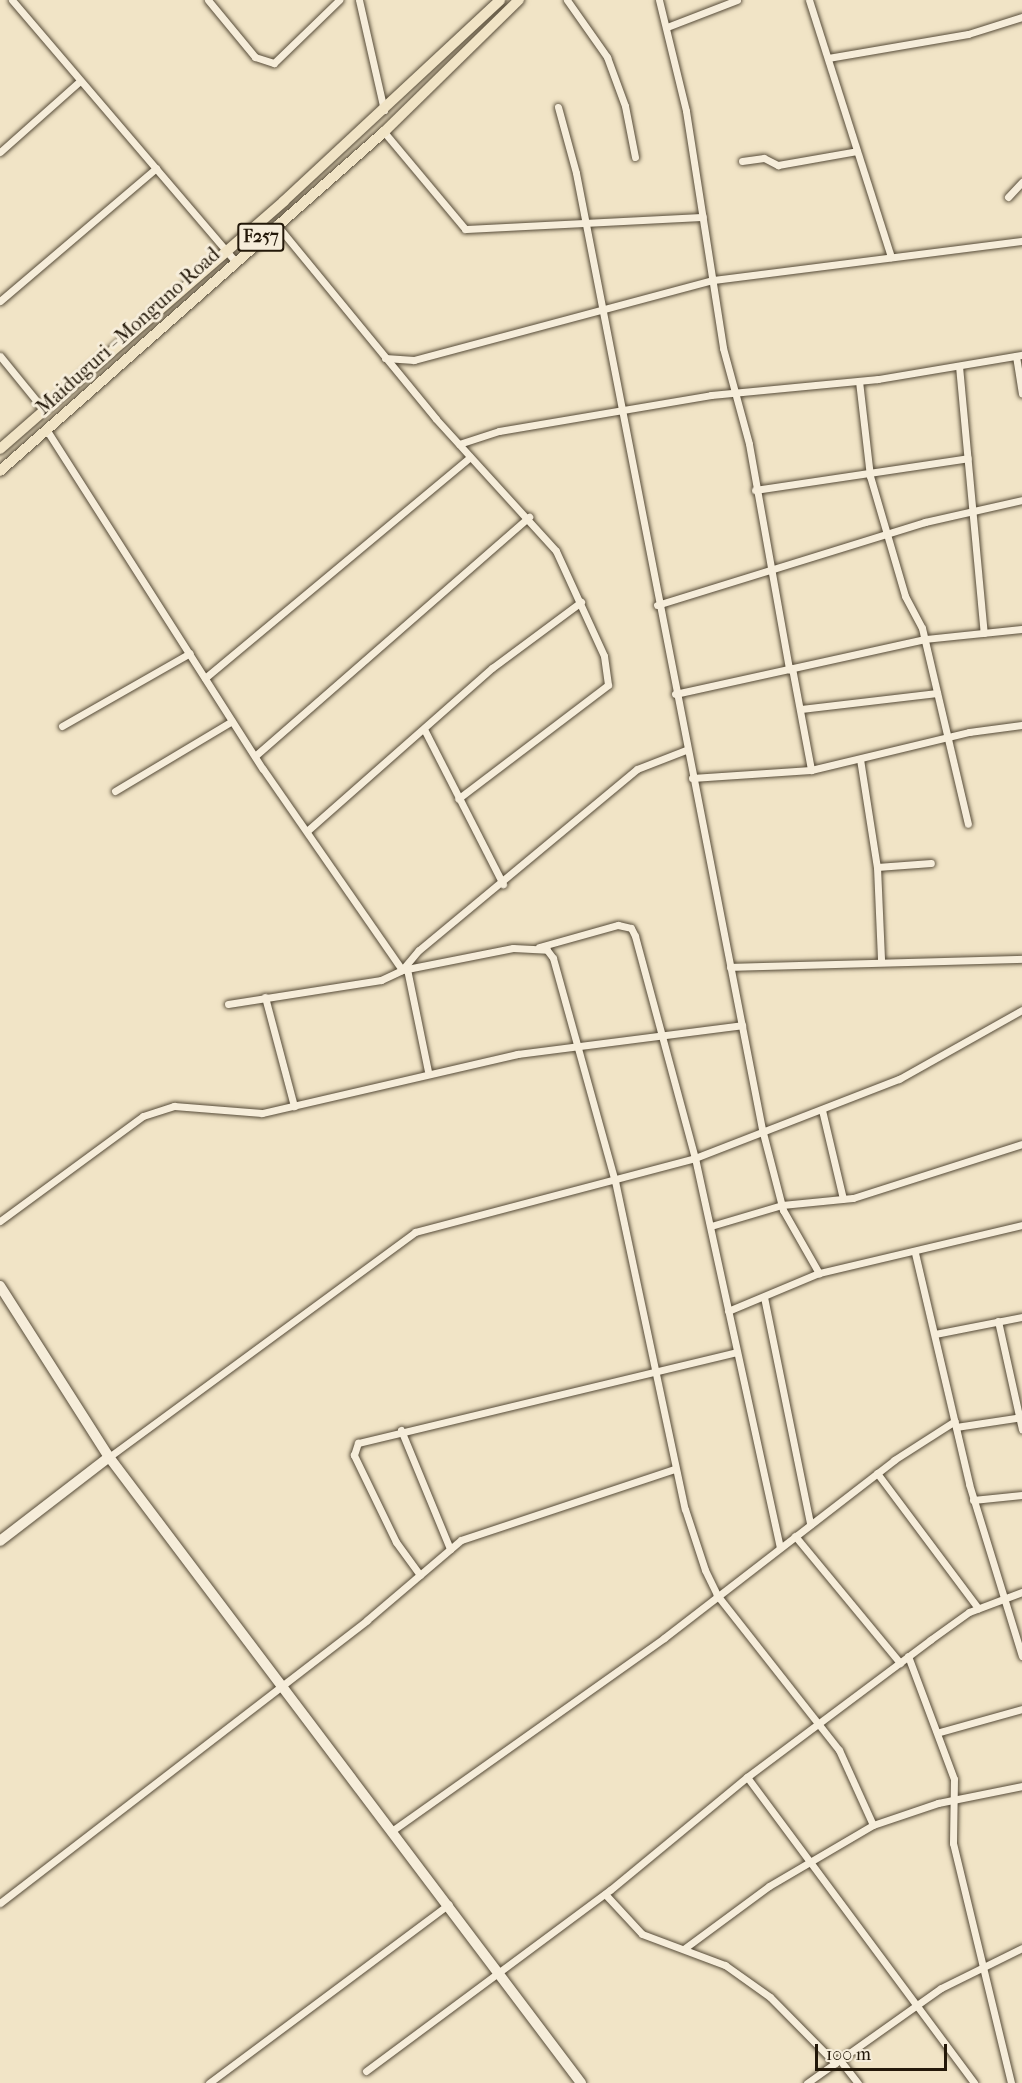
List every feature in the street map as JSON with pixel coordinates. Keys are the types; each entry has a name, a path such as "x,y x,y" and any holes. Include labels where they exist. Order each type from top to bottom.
{"main road":[{"name":"Maiduguri - Monguno Road","path":"0,471 500,0"},
{"name":"Maiduguri - Monguno Road","path":"0,449 230,256 276,224 384,132 519,0"}],"street":[{"path":"12,0 230,256"},
{"path":"208,0 255,57 274,63 339,0"},
{"path":"359,0 384,110"},
{"path":"567,0 607,57 625,106 635,157"},
{"path":"659,0 667,27 713,280 801,710 811,770"},
{"path":"667,27 737,0"},
{"path":"809,0 891,257"},
{"path":"828,58 968,34 1022,17"},
{"path":"0,152 80,81"},
{"path":"558,107 584,222 599,313 762,1129 782,1205 819,1273"},
{"path":"384,132 465,229 703,217"},
{"path":"742,161 764,158 778,165 857,151"},
{"path":"0,301 156,168"},
{"path":"1008,197 1022,182"},
{"path":"276,224 385,358 470,457 528,517 556,551 604,656 608,685 458,799"},
{"path":"385,358 404,362 599,313 713,280 1022,241"},
{"path":"459,444 499,431 736,393 859,381 1019,355 1022,394"},
{"path":"0,356 44,410"},
{"path":"959,366 984,633"},
{"path":"859,381 870,476 905,596 925,639 945,738 968,824"},
{"path":"46,429 255,756 405,969 428,1071"},
{"path":"205,678 470,457"},
{"path":"755,490 870,476 968,458"},
{"path":"657,605 887,534 1022,500"},
{"path":"255,756 528,517"},
{"path":"307,831 425,731 492,668 581,602"},
{"path":"675,694 925,639 1022,629"},
{"path":"62,726 190,653"},
{"path":"801,710 937,693"},
{"path":"115,790 232,720"},
{"path":"692,778 811,770 945,738 1022,725"},
{"path":"425,731 503,884"},
{"path":"405,969 419,950 503,884 637,769 686,750"},
{"path":"860,759 877,867 881,960"},
{"path":"877,867 931,863"},
{"path":"228,1004 381,980 405,969 536,948 618,925 631,928 695,1158 780,1547"},
{"path":"536,948 553,958 581,1048 615,1181 675,1469 717,1595 817,1725 839,1750 873,1825"},
{"path":"730,967 881,960 1022,959"},
{"path":"265,997 294,1106"},
{"path":"0,1541 109,1457 415,1232 695,1158 762,1129 822,1110 899,1079 1022,1010"},
{"path":"0,1221 143,1116 174,1106 262,1113 428,1071 581,1048 662,1033 742,1025"},
{"path":"822,1110 843,1199"},
{"path":"711,1226 782,1205 843,1199 1022,1144"},
{"path":"728,1311 819,1273 915,1253 1022,1225"},
{"path":"915,1253 973,1500 1001,1598 1022,1656"},
{"path":"0,1286 109,1457 279,1685 449,1904 581,2083"},
{"path":"764,1297 810,1524"},
{"path":"935,1334 1022,1317"},
{"path":"998,1321 1022,1428"},
{"path":"420,1575 396,1542 354,1450 358,1443 402,1430 736,1352"},
{"path":"393,1830 717,1595 877,1473 956,1424 1021,1417"},
{"path":"402,1430 450,1550"},
{"path":"0,1903 420,1575 461,1540 675,1469"},
{"path":"877,1473 978,1608"},
{"path":"973,1500 1022,1495"},
{"path":"795,1536 900,1663"},
{"path":"366,2071 605,1894 747,1777 908,1656 978,1608 1022,1592"},
{"path":"908,1656 940,1732 954,1779 953,1843 1011,2083"},
{"path":"940,1732 1022,1709"},
{"path":"747,1777 809,1862 918,2003 974,2083"},
{"path":"685,1947 809,1862 873,1825 952,1800 1022,1786"},
{"path":"605,1894 642,1934 685,1947 725,1965 770,1997 858,2083"},
{"path":"208,2083 449,1904"},
{"path":"807,2083 918,2003 983,1966 1022,1948"}]}
